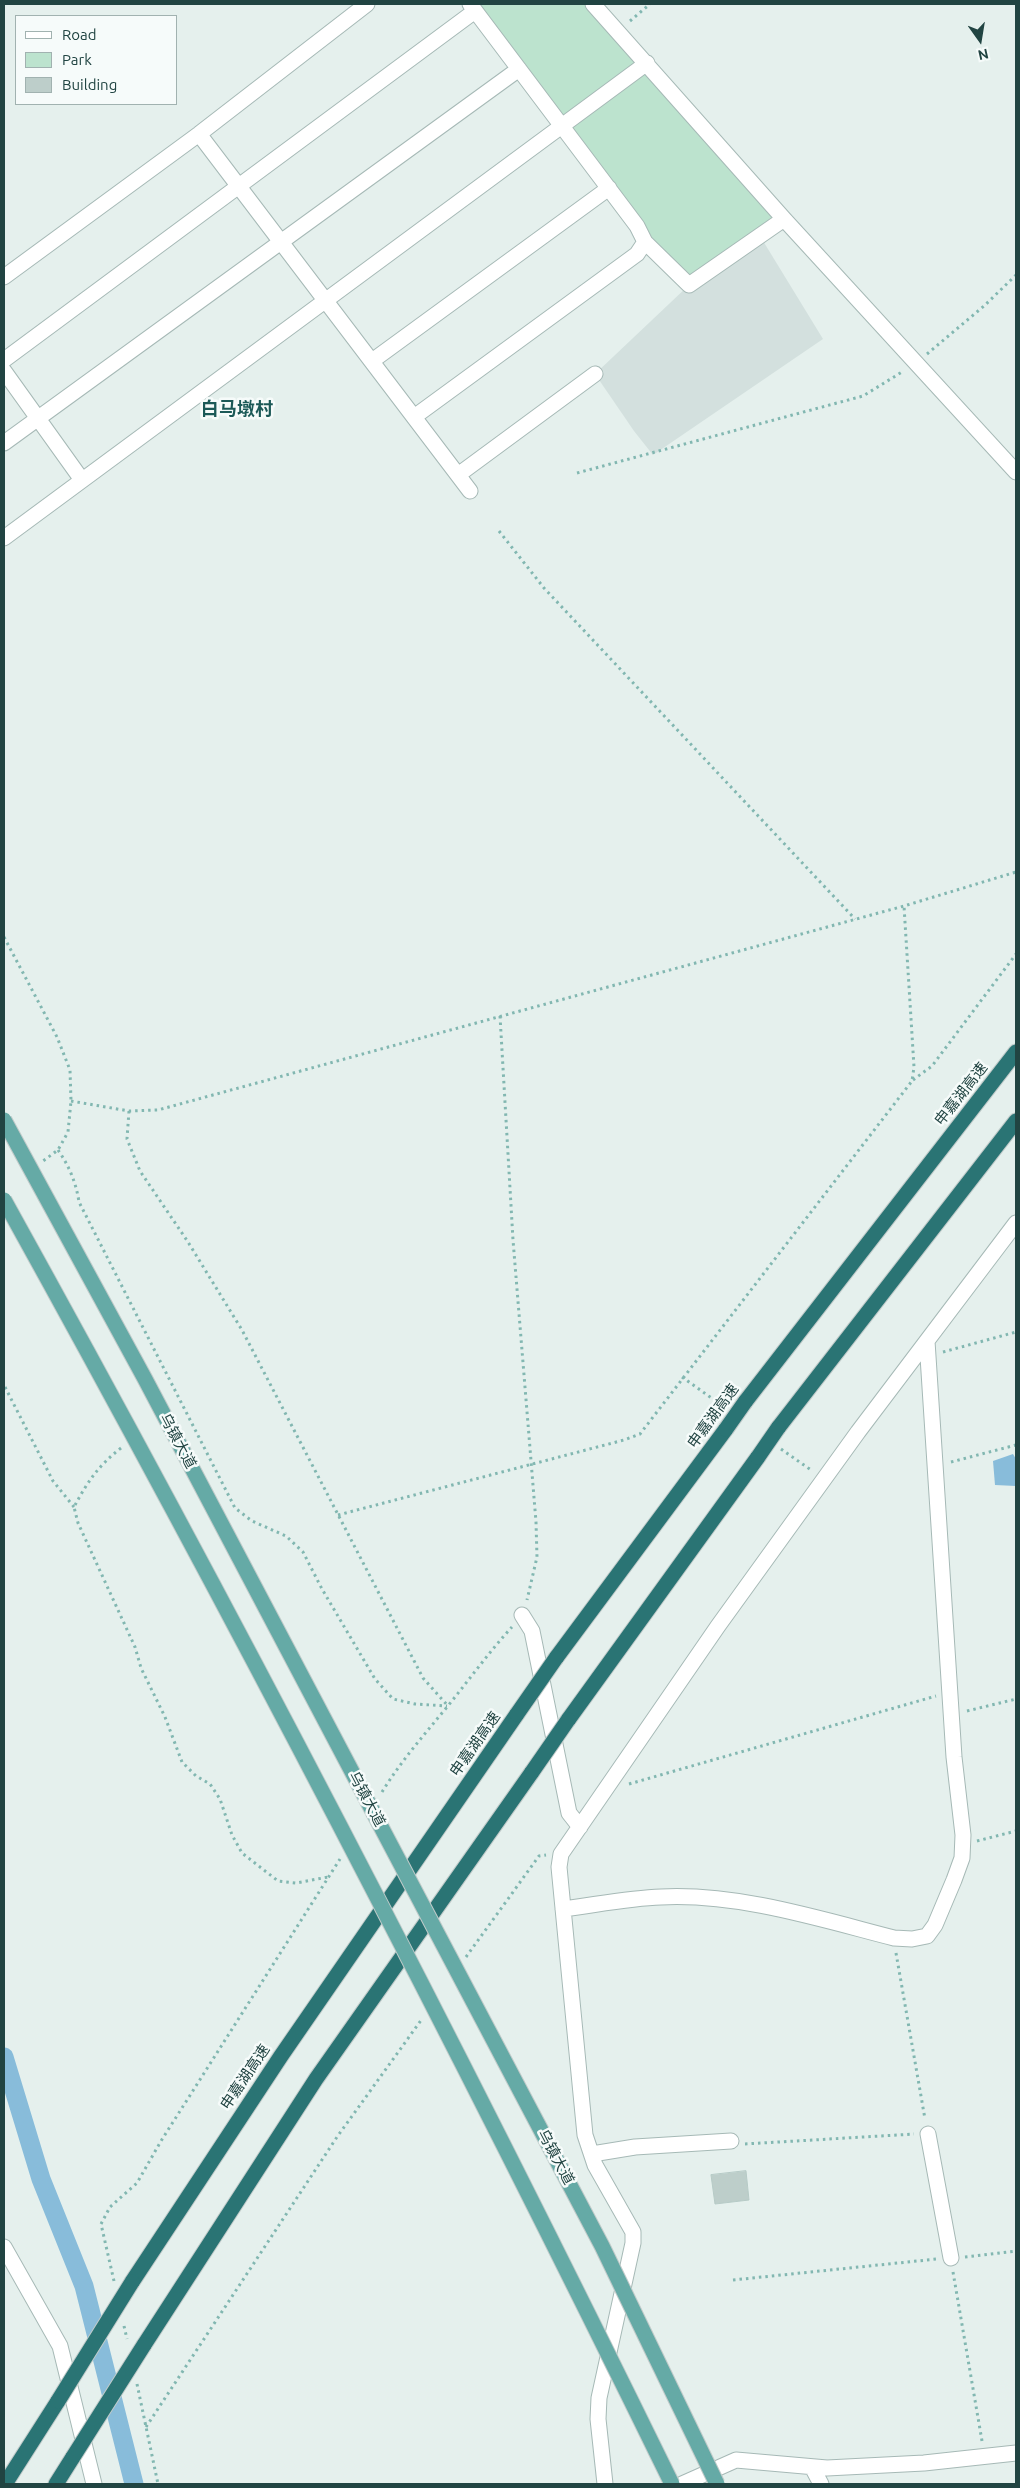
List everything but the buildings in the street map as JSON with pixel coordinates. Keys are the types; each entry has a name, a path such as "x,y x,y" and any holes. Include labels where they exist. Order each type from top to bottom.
{"highway":[{"name":"申嘉湖高速","path":"5,2484 132,2282 281,2056 556,1658 745,1402 1016,1052"},
{"path":"56,2484 316,2079 568,1720 778,1428 1016,1120"}],"main road":[{"name":"乌镇大道","path":"4,1120 150,1388 602,2246 717,2484"},
{"path":"4,1200 122,1413 344,1831 568,2270 672,2484"}],"street":[{"path":"4,277 199,134 367,4"},
{"path":"593,4 784,220 917,362 1016,472"},
{"path":"4,360 239,186 472,7 637,226 645,242 689,284 784,220"},
{"path":"4,538 647,63"},
{"path":"4,443 519,69"},
{"path":"199,134 470,491"},
{"path":"372,361 609,188"},
{"path":"414,416 637,254 645,242"},
{"path":"4,370 82,480"},
{"path":"458,475 596,374"},
{"path":"605,2484 598,2419 599,2398 633,2243 633,2232 595,2165 582,2121 559,1867 561,1854 718,1626 823,1480 927,1348 1016,1223"},
{"path":"563,1909 661,1897 704,1898 749,1903 894,1938 912,1939 928,1936 935,1925 954,1880 962,1858 962,1845 927,1348"},
{"path":"522,1615 532,1631 569,1813 580,1827"},
{"path":"928,2134 950,2258"},
{"path":"592,2154 635,2148 731,2141"},
{"path":"4,2247 60,2346 94,2484"},
{"path":"682,2484 736,2460 828,2468 924,2463 1016,2453"},
{"path":"812,2467 822,2484"}],"path":[{"path":"618,32 650,4"},
{"path":"577,473 863,396 917,362 984,306 1016,275"},
{"path":"499,531 544,588 855,919"},
{"path":"71,1101 129,1111 158,1110 904,906 1016,872"},
{"path":"904,906 914,1067 912,1081"},
{"path":"4,937 57,1037 70,1070 71,1101 68,1132 58,1150 42,1162"},
{"path":"338,1515 624,1440 640,1434 682,1377 912,1081 932,1066 1016,954"},
{"path":"58,1150 68,1165 76,1186 79,1202 235,1508 252,1521 286,1536 303,1552 375,1679 393,1699 415,1704 448,1706 423,1678 242,1330 188,1242 140,1171 127,1139 129,1111"},
{"path":"927,1348 1016,1332"},
{"path":"682,1377 729,1411"},
{"path":"5,1387 53,1481 74,1507 78,1523 135,1647 141,1668 165,1717 182,1762 196,1776 210,1784 220,1799 232,1835 242,1853 278,1881 296,1884 328,1877"},
{"path":"173,1408 181,1402"},
{"path":"74,1507 91,1476 104,1462 127,1444"},
{"path":"936,1466 1016,1445"},
{"path":"776,1446 823,1480"},
{"path":"628,1784 951,1691"},
{"path":"952,1715 1016,1699"},
{"path":"962,1845 1016,1831"},
{"path":"464,1960 539,1856 561,1854"},
{"path":"731,2141 742,2144 928,2134 894,1938"},
{"path":"146,2427 337,2137 424,2016"},
{"path":"733,2280 1016,2251"},
{"path":"950,2258 985,2457"}],"shaded area":[{"path":"760,236 823,339 653,455 595,374 689,285"}],"green space":[{"path":"470,4 593,4 784,219 689,285 645,242"}],"water":[{"path":"1013,1454 1016,1459 1016,1486 995,1485 993,1461"}],"waterway":[{"path":"4,2057 41,2179 84,2286 134,2484"}],"district":[{"name":"白马墩村","path":"237,409"}]}
